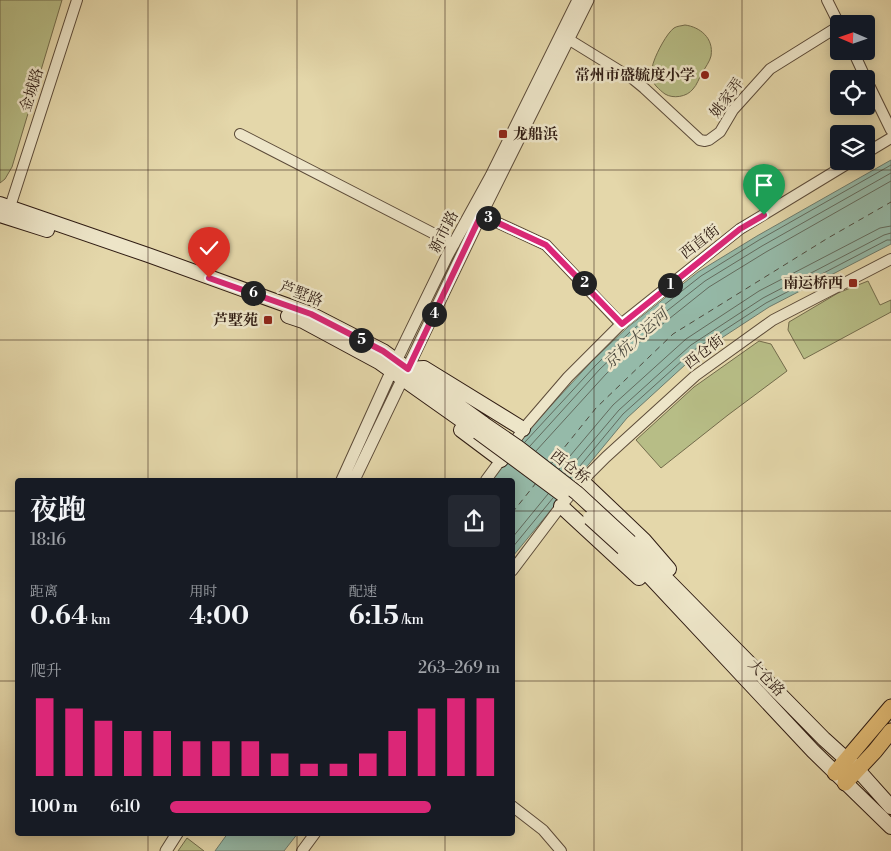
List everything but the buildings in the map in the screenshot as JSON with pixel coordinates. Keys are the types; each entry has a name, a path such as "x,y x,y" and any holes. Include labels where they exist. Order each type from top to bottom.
{"main road":[{"name":"芦墅路","path":"4,211 303,321 379,362 400,370 481,428"},
{"path":"501,460 414,396 400,370 424,368 523,429"},
{"name":"西仓桥","path":"481,428 519,448 577,493 626,545"},
{"path":"582,481 644,540 744,657"},
{"path":"561,506 735,669"},
{"name":"大仓路","path":"626,545 744,657 824,739 852,764 891,807"},
{"name":"大仓路","path":"626,545 735,669 840,778 891,827"},
{"path":"840,778 852,764 891,707"},
{"path":"852,764 875,751 891,731"}],"street":[{"name":"金城路","path":"4,211 77,0"},
{"name":"新市路","path":"355,478 454,244 491,176 578,0"},
{"name":"新市路","path":"343,478 481,215 588,0"},
{"path":"827,0 834,15"},
{"name":"姚家弄","path":"568,39 633,79 700,140 705,141 720,132 733,110 770,69 830,31"},
{"path":"875,97 891,130"},
{"path":"240,134 454,244"},
{"path":"875,148 891,138"},
{"name":"西直街","path":"488,478 523,429 568,377 622,324 740,229 837,170"},
{"path":"481,215 546,245 622,324"},
{"name":"西仓街","path":"515,567 582,481 695,376 773,320 891,259"},
{"path":"515,808 543,830 561,851"},
{"path":"157,851 166,836"},
{"path":"166,851 175,836"},
{"path":"302,851 313,836"}],"green space":[{"path":"0,0 62,0 12,167 5,179 0,183"},
{"path":"685,25 696,28 705,34 710,44 711,56 696,86 690,92 680,96 668,96 654,84 652,67 662,43 671,30"},
{"path":"868,281 880,305 891,300 891,312 804,359 788,330 789,322 838,293"},
{"path":"759,341 771,344 787,371 661,468 636,440 694,387"},
{"path":"187,838 204,851 178,851"}],"water":[{"name":"京杭大运河","path":"891,160 891,244 769,307 697,354 627,418 515,554 515,478 492,478 526,433 592,361 628,327 698,272 757,236"},
{"path":"226,836 296,836 284,851 215,851"}],"ferry route":[{"path":"551,464 596,408 673,334 828,238 891,202"},
{"path":"515,509 536,483"}],"place":[{"name":"常州市盛毓度小学","path":"705,75"},
{"name":"龙船浜","path":"503,134"},
{"name":"南运桥西","path":"853,283"},
{"name":"芦墅苑","path":"268,320"}],"route":[{"path":"209,278 311,314 383,351 408,369 481,215 546,245 622,324 740,229 764,215"}]}
